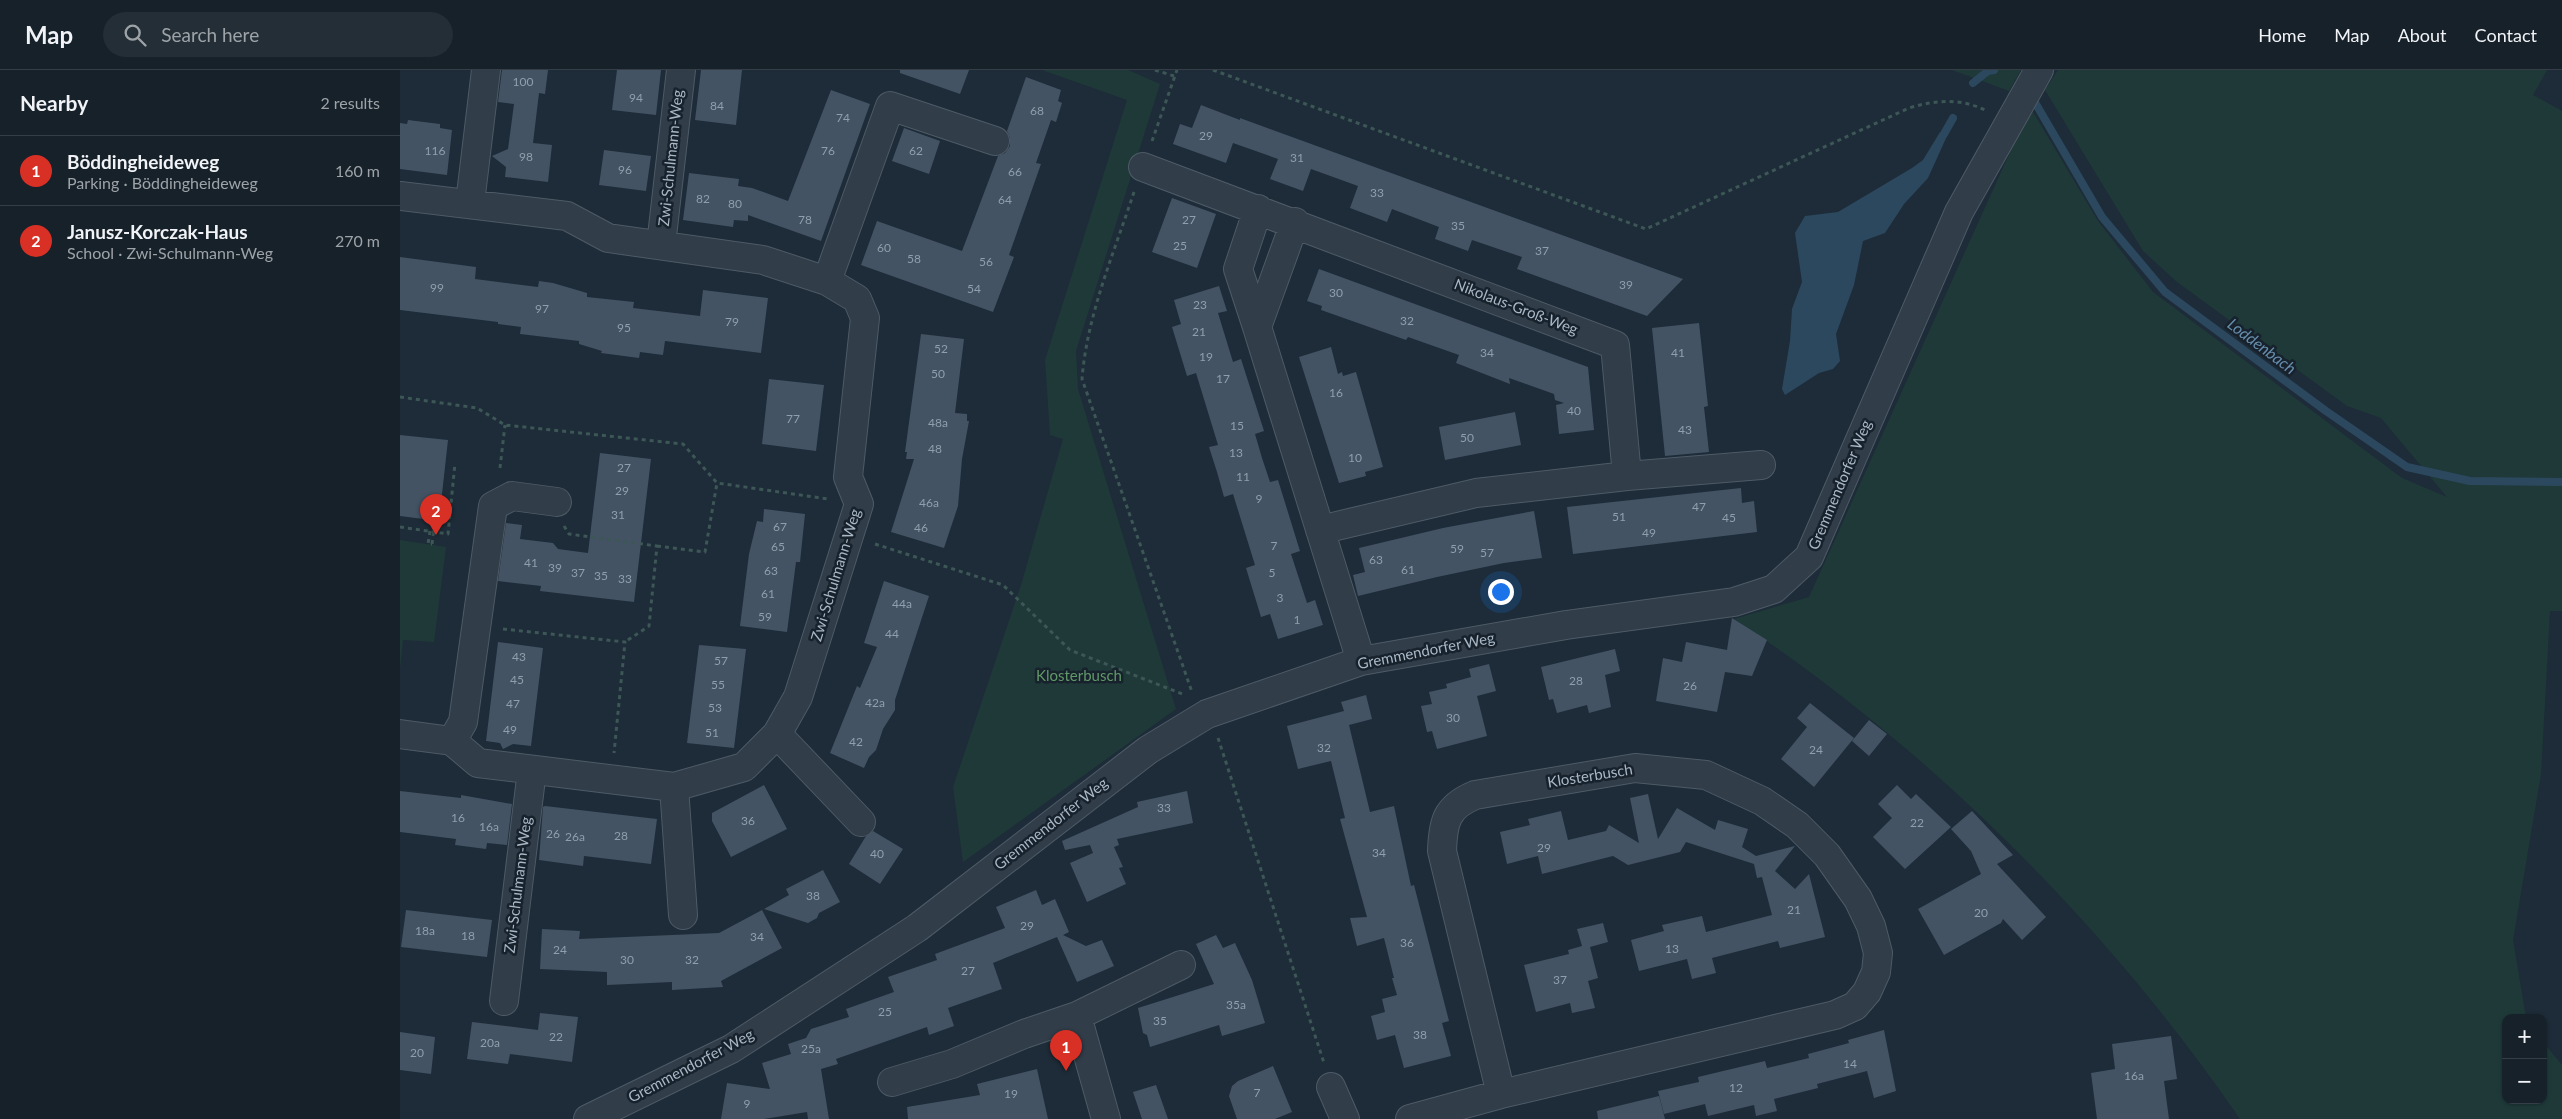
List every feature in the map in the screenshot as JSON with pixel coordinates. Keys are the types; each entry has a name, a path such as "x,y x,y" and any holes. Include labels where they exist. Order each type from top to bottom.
{"street":[{"path":"470,203 486,70"},
{"name":"Zwi-Schulmann-Weg","path":"661,245 681,70"},
{"name":"Gremmendorfer Weg","path":"588,1119 731,1049 917,928 1140,756 1201,706 1361,661 1566,625 1734,602 1774,590 1809,557 1959,212 2039,70"},
{"path":"827,281 890,106 995,141"},
{"name":"Nikolaus-Groß-Weg","path":"1143,167 1295,222 1615,345 1627,476"},
{"name":"Zwi-Schulmann-Weg","path":"400,196 567,216 608,238 763,260 827,281 857,299 865,318 848,477 859,504 798,697 778,734 744,766 674,787 478,763 452,740"},
{"path":"1258,209 1238,269 1361,661"},
{"path":"1257,327 1295,222"},
{"path":"1320,530 1476,493 1627,476 1761,465"},
{"path":"400,734 452,740 463,722 493,506 512,496 557,502"},
{"path":"778,734 861,822"},
{"name":"Klosterbusch","path":"1410,1119 1501,1094 1835,1015 1855,1006 1867,992 1876,972 1878,953 1872,926 1858,899 1827,855 1797,825 1762,801 1706,775 1635,768 1475,795 1459,802 1445,822 1442,831 1442,851 1501,1094"},
{"name":"Zwi-Schulmann-Weg","path":"504,1001 532,770"},
{"path":"674,787 683,916"},
{"path":"892,1082 952,1064 1024,1034 1077,1016 1181,965"},
{"path":"1077,1016 1106,1119"},
{"path":"1332,1087 1345,1119"}],"path":[{"path":"1155,70 1174,76"},
{"path":"1176,70 1104,281 1084,354 1082,379 1201,706 1213,724 1332,1087"},
{"path":"1213,70 1646,229 1909,108 1928,102 1950,101 1975,105 2010,121"},
{"path":"400,397 478,408 505,425 683,444 717,483 859,504 866,541 1004,585 1070,650 1201,706"},
{"path":"500,468 505,425"},
{"path":"400,528 448,534 455,463"},
{"path":"557,502 557,514 569,534 705,552 717,483"},
{"path":"430,531 428,544 432,544 435,521"},
{"path":"475,626 625,642 649,626 657,546"},
{"path":"611,780 625,642"}],"green space":[{"name":"Klosterbusch","path":"1042,70 1128,70 1160,84 1076,351 1078,389 1176,709 963,862 953,787 1021,585 1063,439 1050,435 1045,360 1127,100"},
{"path":"1952,70 2021,70 2009,91"},
{"path":"2058,70 2547,70 2533,95 2562,111 2562,611 2550,611 2541,774 2513,940 2525,1014 2502,1014 2502,1104 2547,1104 2547,1047 2562,1065 2562,1119 2240,1119 2189,1048 2133,978 2073,910 2011,845 1945,783 1876,724 1806,669 1734,619 1809,597 2025,119 2033,112 2098,221 2153,292 2402,478 2447,497 2381,418 2347,406 2177,282 2143,251 2045,90"},
{"path":"400,540 446,547 434,642 403,640 400,669"}],"water":[{"path":"1940,132 1947,136 1928,178 1904,204 1885,233 1863,241 1854,285 1836,334 1840,361 1833,369 1819,373 1785,395 1782,389 1790,341 1792,309 1802,282 1795,233 1805,216 1838,212 1912,168 1923,160"}],"building":[{"path":"502,70 548,70 545,94 539,93 533,143 552,145 548,182 505,177 506,167 492,156 508,149 514,104 498,102"},
{"path":"617,70 661,70 656,115 612,110"},
{"path":"701,70 742,70 736,125 695,120"},
{"path":"900,70 969,70 960,94 900,73"},
{"path":"1026,77 1061,90 1058,101 1062,103 1056,122 1051,120 1036,163 1041,164 1009,255 1014,257 993,312 861,265 877,221 962,251 998,156 1005,153 1010,146 1010,138 1007,131"},
{"path":"831,90 870,104 821,241 748,215 748,221 734,220 733,227 683,220 689,173 739,179 738,186 752,188 788,201"},
{"path":"1201,105 1683,279 1647,316 1517,269 1522,257 1472,240 1468,251 1435,239 1439,227 1392,209 1387,222 1350,208 1358,186 1311,169 1303,191 1270,179 1278,159 1233,143 1226,163 1173,144 1180,124 1192,128"},
{"path":"408,120 440,124 440,128 452,130 447,175 400,169 400,123 407,124"},
{"path":"904,128 940,141 929,174 892,161"},
{"path":"604,150 651,156 646,191 599,185"},
{"path":"1172,198 1216,214 1197,268 1152,252"},
{"path":"400,257 476,267 475,279 538,287 539,281 553,283 587,293 587,297 634,302 633,308 700,316 703,290 768,298 761,353 665,341 663,355 640,352 639,358 601,353 602,351 579,344 579,341 520,334 521,327 498,324 498,322 400,310"},
{"path":"1319,269 1588,367 1594,430 1559,434 1556,405 1564,403 1555,400 1554,394 1509,378 1510,384 1456,363 1459,355 1408,337 1406,340 1321,310 1322,306 1307,301"},
{"path":"1219,286 1227,311 1218,313 1233,362 1241,359 1264,431 1255,434 1262,458 1270,482 1278,480 1300,551 1291,554 1307,603 1315,600 1323,625 1278,639 1270,614 1261,617 1246,568 1255,565 1233,494 1224,497 1209,447 1218,445 1196,373 1187,376 1172,327 1181,324 1174,300"},
{"path":"1699,323 1708,406 1704,407 1709,452 1665,456 1652,328"},
{"path":"921,334 964,339 955,413 967,414 967,421 969,421 962,459 958,506 944,548 891,532 914,459 906,459 907,452 905,452"},
{"path":"1331,347 1338,374 1342,372 1343,376 1356,372 1383,467 1365,472 1366,476 1339,483 1299,357"},
{"path":"769,379 824,385 816,451 762,444"},
{"path":"1515,412 1521,445 1445,460 1439,427"},
{"path":"400,435 448,440 439,521 400,516"},
{"path":"600,453 651,459 634,602 540,591 541,586 498,581 506,523 522,525 520,539 553,543 558,549 588,553"},
{"path":"1741,488 1742,503 1754,501 1757,532 1573,554 1567,507"},
{"path":"764,509 805,514 800,562 796,562 787,632 740,626 749,554 757,521 763,522"},
{"path":"1534,511 1542,558 1504,563 1358,596 1353,575 1365,572 1359,548 1443,528"},
{"path":"884,581 929,596 895,700 895,710 883,729 876,750 869,757 864,768 830,753 857,686 860,688 877,647 864,643"},
{"path":"1732,618 1767,640 1752,676 1725,672 1717,712 1656,701 1663,658 1682,662 1686,642 1727,650"},
{"path":"498,642 543,648 531,746 513,744 503,749 500,743 486,741"},
{"path":"699,645 746,649 734,748 687,743"},
{"path":"1615,649 1620,671 1605,675 1611,707 1589,713 1587,705 1557,713 1553,699 1549,700 1541,667"},
{"path":"1489,664 1496,691 1477,696 1487,736 1437,749 1432,731 1427,732 1421,706 1432,704 1429,692 1447,688 1446,684 1471,677 1469,669"},
{"path":"1366,695 1372,719 1349,725 1370,812 1394,806 1411,886 1414,885 1449,1021 1442,1023 1451,1056 1404,1068 1395,1035 1377,1040 1371,1016 1385,1012 1382,999 1397,995 1384,938 1357,946 1350,918 1367,917 1340,819 1345,818 1331,761 1298,769 1287,726 1344,711 1341,702"},
{"path":"1810,703 1854,738 1814,787 1781,759 1807,727 1797,718"},
{"path":"1869,720 1887,734 1869,756 1852,741"},
{"path":"764,785 787,829 731,857 712,821 712,813"},
{"path":"1897,785 1911,799 1916,794 1951,827 1905,869 1873,837 1892,818 1878,804"},
{"path":"400,791 461,798 461,795 512,804 507,845 487,843 486,849 455,845 456,839 400,832"},
{"path":"1187,791 1193,823 1117,839 1119,845 1114,847 1123,867 1119,868 1126,884 1087,902 1070,863 1093,853 1090,845 1065,850 1062,841 1138,807 1137,802"},
{"path":"1648,794 1658,839 1677,808 1715,830 1718,820 1748,829 1742,847 1756,856 1795,846 1775,871 1795,889 1809,874 1825,937 1780,948 1778,941 1712,958 1716,973 1692,979 1687,959 1639,971 1631,940 1664,931 1662,925 1702,916 1706,932 1772,915 1762,877 1757,878 1754,864 1686,842 1680,852 1628,865 1613,856 1542,874 1538,856 1507,864 1500,832 1530,825 1528,819 1561,811 1568,840 1606,831 1609,825 1639,843 1630,798"},
{"path":"543,807 657,819 651,864 584,856 583,866 539,860"},
{"path":"1972,811 2013,855 1997,864 2046,917 2022,940 2003,919 2001,923 1944,955 1918,909 1981,874 1971,851 1951,829"},
{"path":"873,831 903,849 880,884 849,864 866,836"},
{"path":"823,870 840,902 819,913 817,918 808,923 764,909 789,895 786,889"},
{"path":"1036,890 1042,905 1055,899 1069,932 1063,935 1086,946 1102,940 1114,966 1077,982 1057,937 993,963 1002,989 948,1008 954,1026 929,1035 927,1027 836,1059 838,1064 821,1069 829,1119 808,1119 807,1112 764,1119 721,1119 727,1083 770,1089 762,1063 791,1054 788,1044 806,1038 811,1029 849,1017 846,1009 894,992 888,977 937,960 935,954 1005,928 996,907"},
{"path":"406,910 492,920 487,957 401,947"},
{"path":"762,910 782,948 721,981 723,987 672,990 672,982 607,985 607,972 540,969 542,929 580,931 579,939 719,933"},
{"path":"1603,923 1608,942 1590,947 1598,978 1588,981 1595,1008 1572,1013 1570,1003 1536,1012 1524,965 1569,954 1568,950 1582,946 1577,929"},
{"path":"1216,935 1223,948 1235,943 1252,980 1265,1023 1222,1036 1219,1025 1150,1047 1147,1035 1143,1033 1138,1008 1214,984 1196,944"},
{"path":"540,1013 578,1017 572,1062 510,1054 508,1064 467,1059 472,1022 538,1030"},
{"path":"1884,1030 1896,1091 1874,1098 1867,1071 1817,1084 1818,1088 1774,1099 1777,1111 1756,1116 1754,1105 1708,1116 1705,1104 1664,1114 1658,1091 1699,1082 1698,1077 1765,1061 1767,1068 1809,1058 1808,1054 1849,1043 1848,1040"},
{"path":"400,1032 435,1037 431,1074 400,1070"},
{"path":"2171,1036 2177,1079 2164,1081 2169,1119 2097,1119 2091,1073 2115,1069 2112,1044"},
{"path":"1273,1066 1292,1112 1275,1119 1237,1119 1229,1096 1232,1086 1238,1081"},
{"path":"1037,1069 1048,1119 908,1119 907,1107 980,1095 977,1084"},
{"path":"1156,1085 1168,1119 1142,1119 1133,1092"},
{"path":"1659,1096 1665,1119 1598,1119 1597,1111"}],"waterway":[{"path":"1973,83 1988,71 1994,70"},
{"name":"Loddenbach","path":"2033,99 2102,217 2165,292 2326,411 2407,467 2470,481 2562,482"},
{"path":"1944,134 1953,118"}],"place":[{"name":"Janusz-Korczak-Haus","path":"436,535"},
{"name":"Böddingheideweg","path":"1066,1071"}]}
